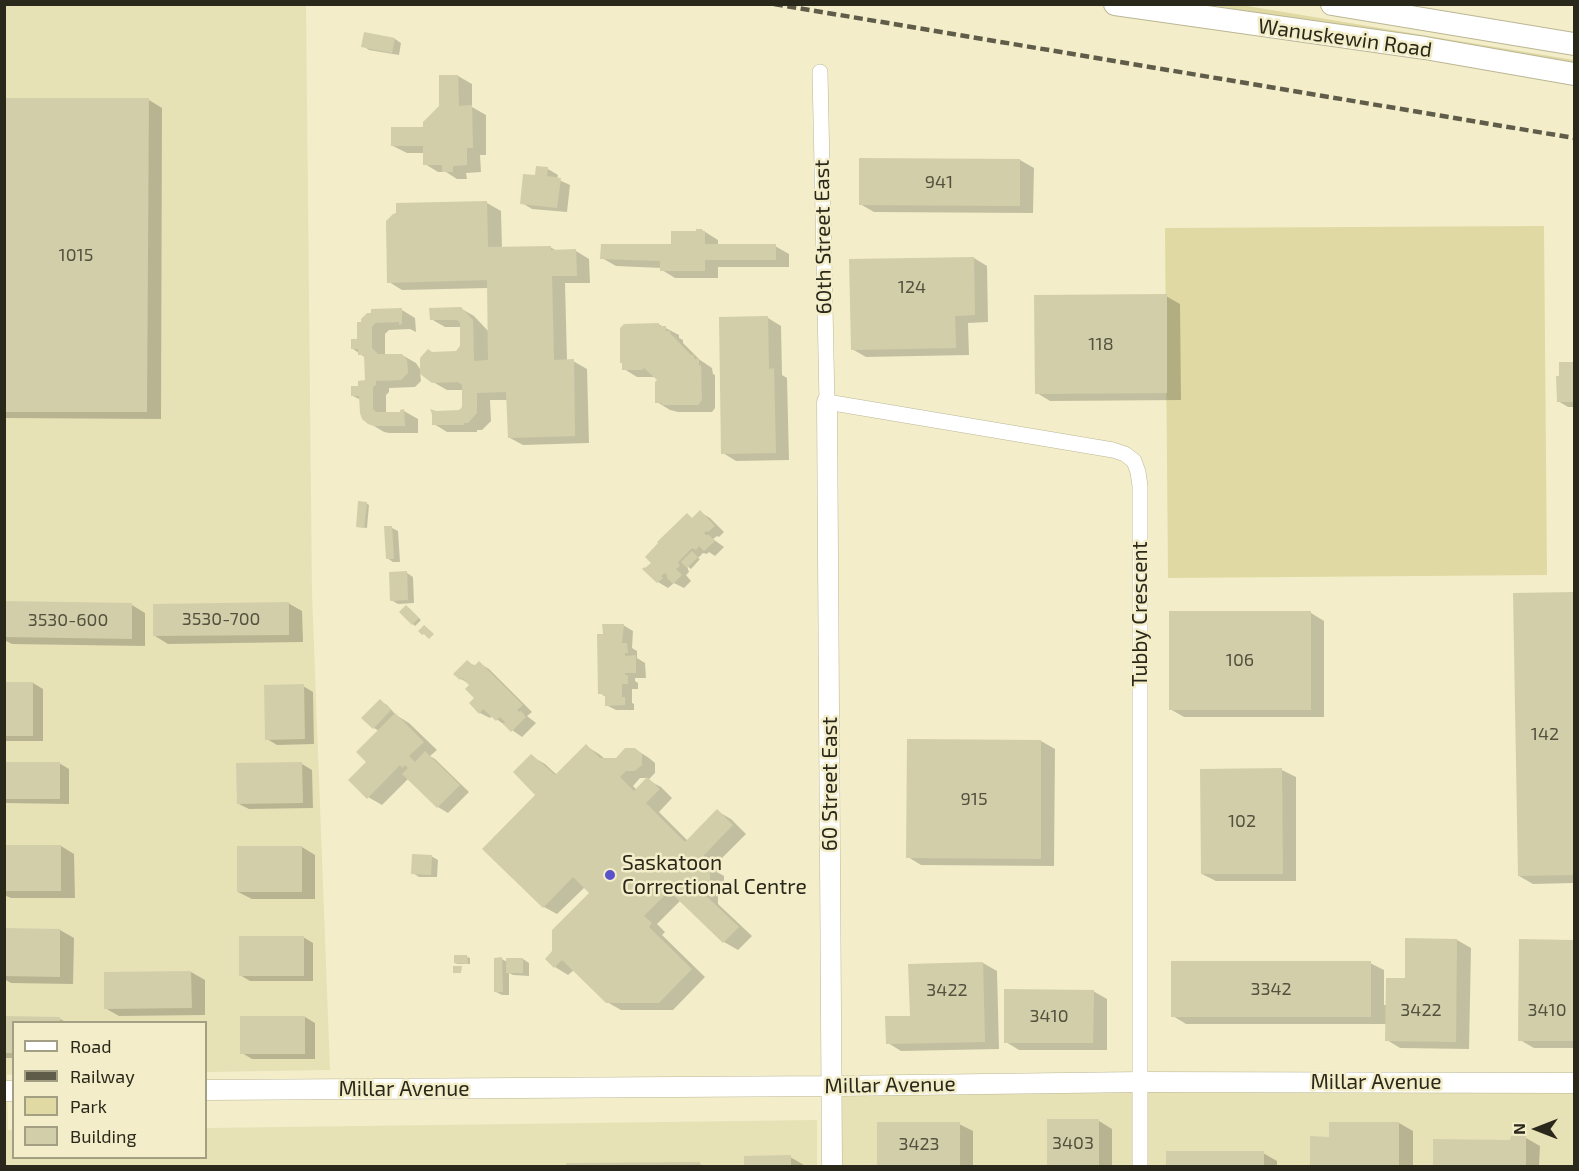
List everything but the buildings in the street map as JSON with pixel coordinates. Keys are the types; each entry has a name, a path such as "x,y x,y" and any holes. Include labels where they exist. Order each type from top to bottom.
{"main road":[{"name":"Wanuskewin Road","path":"1115,4 1425,48 1575,74"},
{"name":"Wanuskewin Road","path":"1332,4 1575,44"}],"street":[{"name":"60th Street East","path":"820,72 826,402"},
{"name":"Tubby Crescent","path":"826,402 1113,450 1125,454 1134,461 1140,486 1140,1167"},
{"name":"60 Street East","path":"826,402 832,1167"},
{"name":"Millar Avenue","path":"207,1090 1140,1082 1575,1083"}],"shaded area":[{"path":"5,5 306,5 312,593 330,1070 207,1072 207,1021 12,1021 12,1074 7,1075 8,1130 12,1130 12,1159 207,1159 207,1128 817,1120 817,1166 5,1166"},
{"path":"1574,1083 1574,1166 832,1166 832,1086"}],"green space":[{"path":"1210,5 1241,5 1574,60 1574,66"},
{"path":"1544,226 1547,575 1168,578 1165,228"}],"railway":[{"path":"774,4 1574,138"}],"place":[{"name":"Saskatoon Correctional Centre","path":"610,875"}]}
